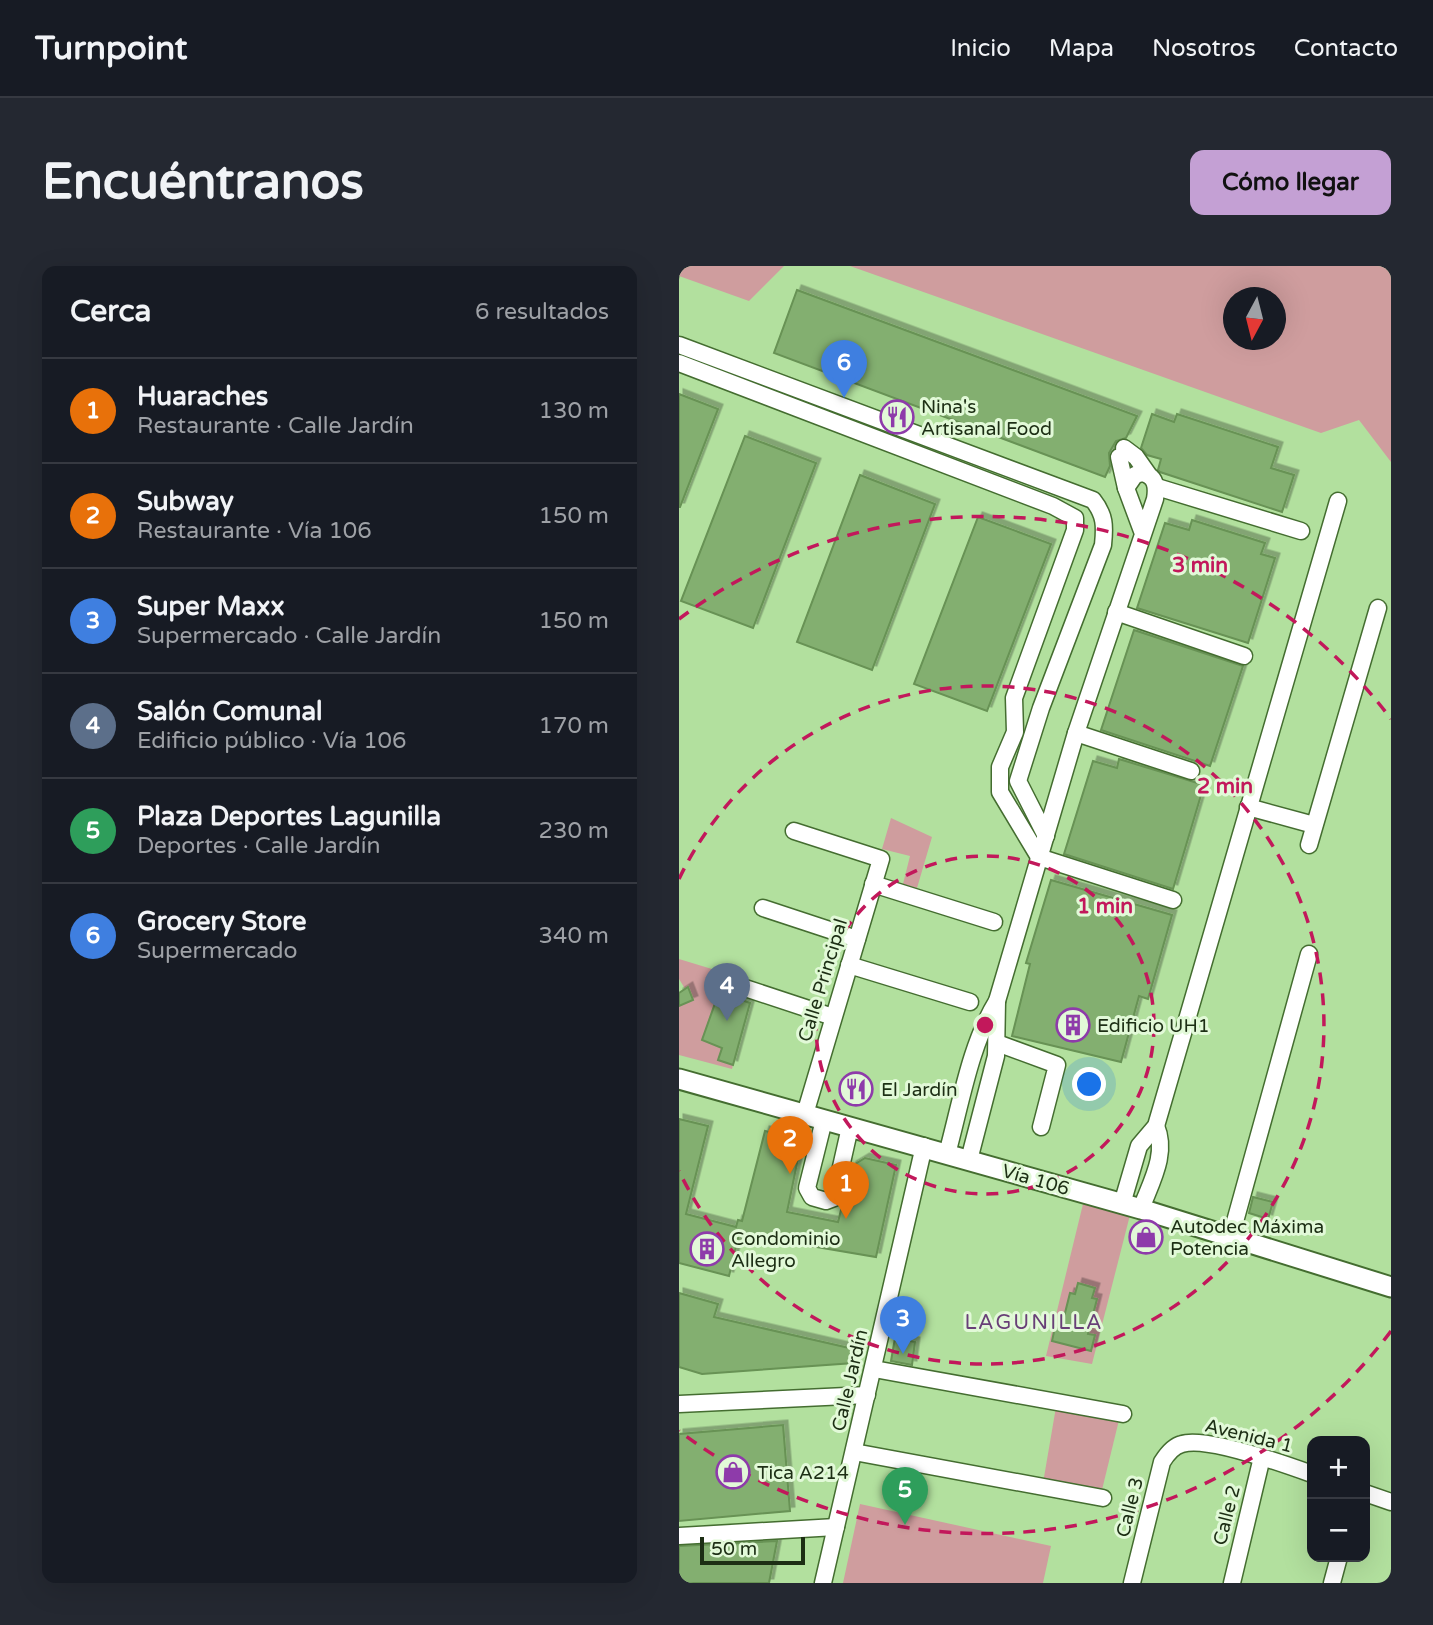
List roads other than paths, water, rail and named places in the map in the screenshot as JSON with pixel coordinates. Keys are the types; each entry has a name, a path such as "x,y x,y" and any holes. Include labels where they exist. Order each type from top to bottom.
{"main road":[{"name":"Vía 106","path":"679,1079 1142,1209 1391,1287"}],"street":[{"path":"679,345 1093,500 1101,510 1105,524 1103,545 1031,739 1020,785 1046,836"},
{"path":"679,363 1053,506 1075,518 1075,530 1013,702 1015,733 1000,767 1000,792 1039,857 1173,900"},
{"path":"947,1154 987,1017 997,1001 1076,733 1142,531 1151,511 1152,481 1136,457 1121,453 1126,488 1142,531"},
{"path":"1126,488 1135,475 1301,531"},
{"path":"1053,506 1062,488"},
{"path":"1122,1204 1139,1146 1156,1126 1338,501"},
{"path":"1308,845 1378,608"},
{"path":"1116,612 1244,656"},
{"path":"1041,625 1068,635"},
{"path":"1015,733 1031,739"},
{"path":"1076,733 1191,771"},
{"path":"1000,767 1038,797 1059,792"},
{"path":"1248,807 1314,825"},
{"name":"Calle Principal","path":"794,831 881,859 833,1017 814,1117 807,1188 812,1197 826,1202 834,1198 851,1127"},
{"path":"873,884 994,922"},
{"path":"763,908 857,939"},
{"path":"1231,1236 1309,954"},
{"path":"849,965 970,1002"},
{"path":"733,984 833,1017"},
{"path":"968,1160 997,1044 997,1001"},
{"path":"997,1044 1057,1065 1041,1126"},
{"path":"1142,1209 1162,1148 1156,1126"},
{"name":"Calle Jardín","path":"823,1583 924,1146"},
{"path":"874,1369 1123,1414"},
{"path":"679,1404 867,1395"},
{"name":"Avenida 1","path":"1175,1447 1192,1442 1262,1457 1307,1472"},
{"name":"Calle 3","path":"1132,1583 1162,1462 1175,1447"},
{"path":"854,1452 1103,1497"},
{"name":"Calle 2","path":"1232,1583 1262,1457"},
{"path":"1370,1495 1391,1502"},
{"path":"679,1536 836,1527"},
{"path":"1332,1583 1338,1562"}],"place":[{"name":"Grocery Store","path":"844,398"},
{"name":"Nina's Artisanal Food","path":"897,417"},
{"name":"Salón Comunal","path":"727,1021"},
{"name":"Edificio UH1","path":"1073,1025"},
{"name":"El Jardín","path":"856,1089"},
{"name":"Subway","path":"790,1174"},
{"name":"Huaraches","path":"846,1219"},
{"name":"Autodec Máxima Potencia","path":"1146,1237"},
{"name":"Condominio Allegro","path":"707,1249"},
{"name":"Super Maxx","path":"903,1354"},
{"name":"Tica A214","path":"733,1472"},
{"name":"Plaza Deportes Lagunilla","path":"905,1525"}],"district":[{"name":"LAGUNILLA","path":"1034,1322"}]}
